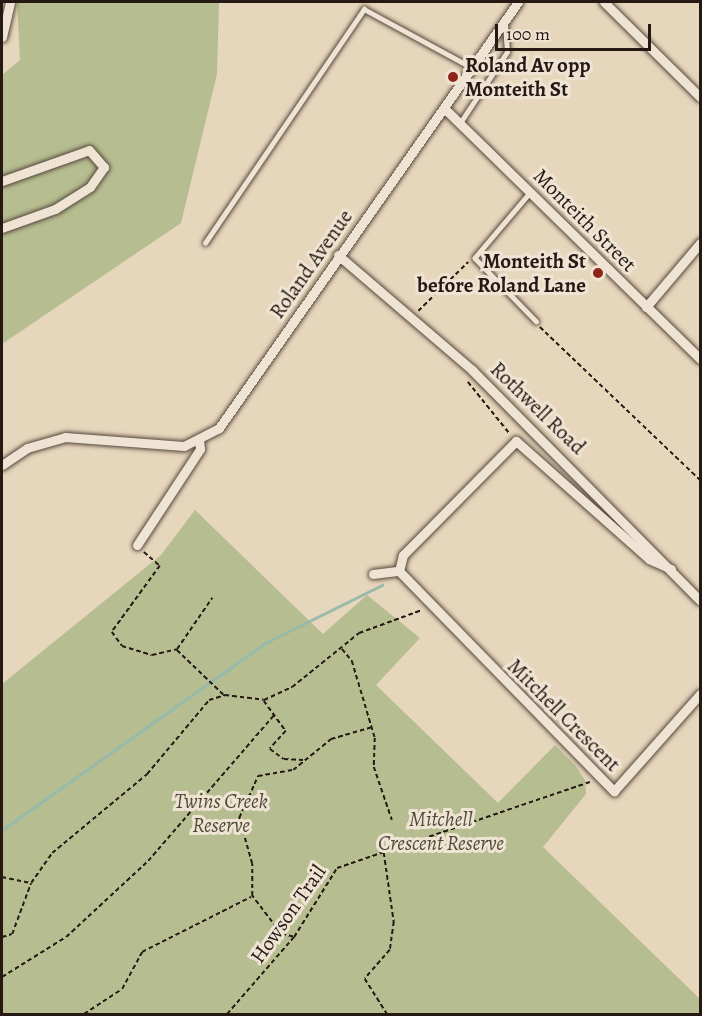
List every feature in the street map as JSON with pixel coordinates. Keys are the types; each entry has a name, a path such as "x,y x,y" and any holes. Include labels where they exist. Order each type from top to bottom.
{"street":[{"path":"2,37 10,2"},
{"name":"Roland Avenue","path":"199,440 219,428 338,255 444,108 504,16 518,2"},
{"path":"604,2 700,97"},
{"name":"Monteith Street","path":"444,108 700,359"},
{"path":"2,181 89,150 104,167 90,187 55,209 2,228"},
{"path":"646,307 700,243"},
{"name":"Rothwell Road","path":"338,255 472,370 700,600"},
{"path":"2,465 27,448 65,437 102,436 167,446 199,440 200,449 137,545"},
{"path":"373,574 399,571 403,555 516,441 649,559 670,569"},
{"name":"Mitchell Crescent","path":"399,571 429,607 614,791 700,694"}],"lane":[{"path":"205,243 364,9 363,2"},
{"path":"364,9 471,67"},
{"path":"460,123 507,52 504,16"},
{"path":"531,191 475,255 536,321"}],"path":[{"path":"410,318 475,255"},
{"path":"536,321 700,480"},
{"path":"468,383 516,441"},
{"path":"137,545 160,566 112,632 122,646 152,655 177,649 212,598"},
{"path":"2,937 12,934 31,883 52,853 147,774 193,713 225,696 264,700 292,687 359,633 429,607"},
{"path":"177,649 225,696"},
{"path":"342,649 352,661 372,727 374,767 392,820"},
{"path":"264,700 286,731 270,749 284,759 304,761"},
{"path":"2,977 66,937 148,861 274,715"},
{"path":"294,937 281,934 252,896 252,864 239,818 258,776 293,770 332,739 372,727"},
{"name":"Howson Trail","path":"226,1014 294,937 337,868 449,834 490,813 527,806 554,791 605,780"},
{"path":"384,852 394,922 390,950 365,980 387,1014"},
{"path":"2,877 31,883"},
{"path":"84,1014 122,989 142,952 252,896"}],"green space":[{"path":"17,2 219,2 217,74 181,223 2,344 2,75 20,60"},
{"name":"Twins Creek Reserve","path":"195,510 323,634 367,595 420,638 376,685 498,803 555,745 575,765 585,780 586,794 543,847 700,999 700,1014 2,1014 2,684 161,555"}],"waterway":[{"path":"2,830 265,643 382,585"}],"place":[{"name":"Roland Av opp Monteith St","path":"453,77"},
{"name":"Monteith St before Roland Lane","path":"598,273"}],"park label":[{"name":"Mitchell Crescent Reserve","path":"441,831"}]}
